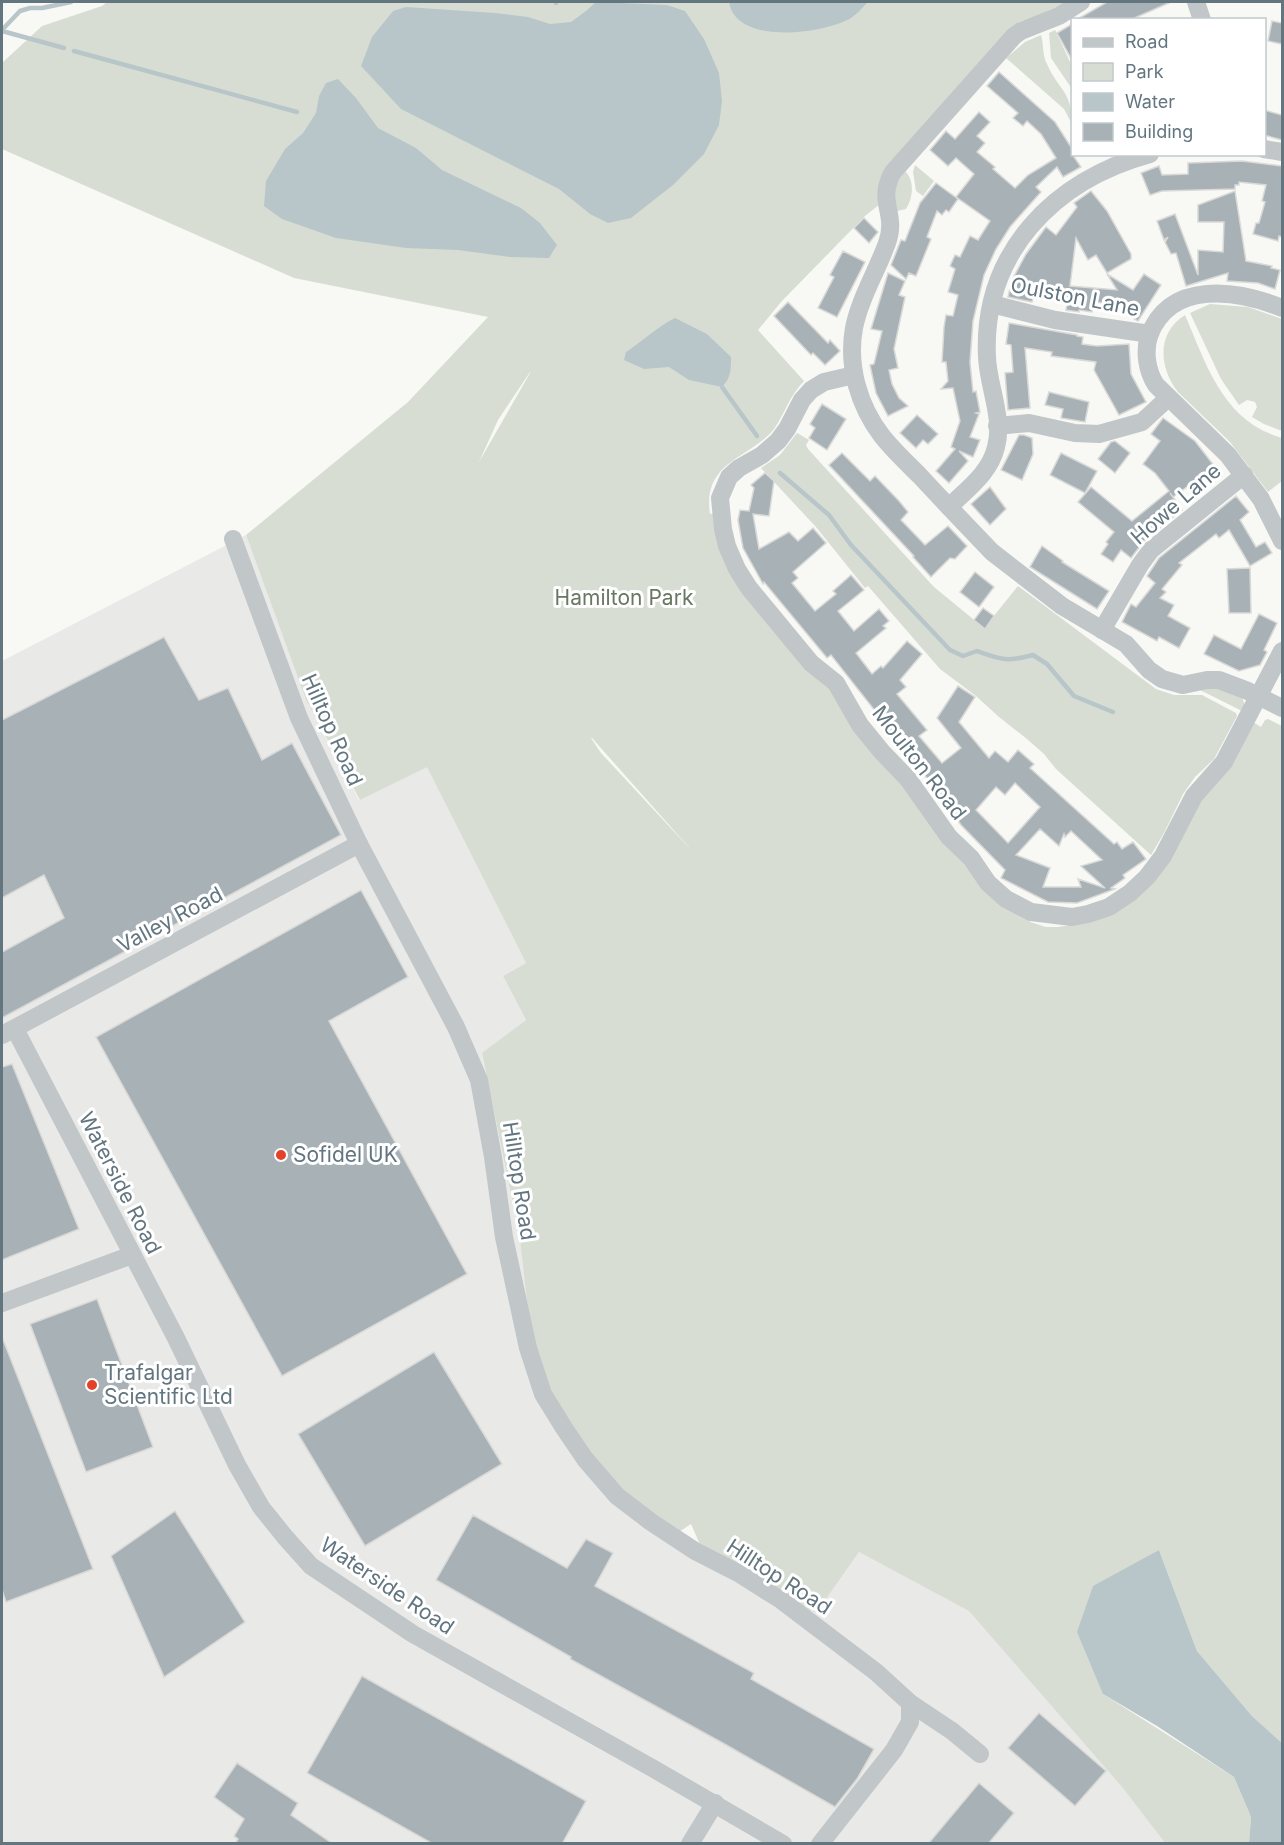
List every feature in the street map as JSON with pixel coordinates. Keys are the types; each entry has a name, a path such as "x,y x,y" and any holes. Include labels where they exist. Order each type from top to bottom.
{"street":[{"path":"1081,2 1059,16 1014,36 893,172 885,194 891,218 890,235 862,300 854,327 854,375 866,408 878,430 1001,560 1062,606 1131,648 1153,673 1168,681 1183,685 1219,680 1260,696 1282,708"},
{"path":"1196,2 1201,18"},
{"path":"1266,149 1282,152"},
{"path":"949,507 987,467 996,447 997,426 987,360 987,330 1002,272 1027,231 1048,207 1070,189 1095,174 1143,156"},
{"path":"1282,308 1247,296 1211,293 1195,295 1167,308 1150,334 1147,344 1148,365 1153,380 1168,398 1220,447 1244,475 1261,500 1282,542"},
{"name":"Oulston Lane","path":"992,304 1055,320 1150,334"},
{"name":"Moulton Road","path":"854,375 824,382 811,390 802,400 778,441 762,455 739,468 729,477 720,498 725,538 737,569 749,588 808,659 836,683 860,725 908,780 949,837 971,858 997,893 1025,910 1061,916 1080,916 1096,912 1113,905 1130,893 1147,877 1162,856 1194,796 1224,762 1282,651"},
{"path":"997,426 1029,423 1075,433 1099,434 1142,422 1168,398"},
{"name":"Howe Lane","path":"1102,630 1150,550 1244,475"},
{"name":"Hilltop Road","path":"233,539 299,718 359,844 456,1027 479,1080 494,1157 504,1237 528,1348 543,1394 585,1459 617,1496 694,1551 738,1573 781,1599 876,1672 910,1703 952,1731 980,1754"},
{"name":"Valley Road","path":"8,1032 359,844"},
{"name":"Waterside Road","path":"8,1032 176,1338 237,1465 261,1507 311,1566 422,1639 715,1803 783,1844"},
{"path":"2,1304 132,1255"},
{"path":"820,1844 894,1750 910,1722 910,1703"},
{"path":"690,1844 715,1803"}],"shaded area":[{"path":"246,535 306,700 359,800 427,766 526,963 503,976 526,1020 482,1054 531,1294 662,1529 815,1613 859,1552 970,1611 1109,1768 1165,1843 2,1844 2,661"}],"green space":[{"name":"Hamilton Park","path":"107,2 1070,2 1058,9 1019,22 880,204 865,216 781,302 758,330 804,381 795,392 774,429 720,472 709,496 710,514 714,513 717,533 824,681 1030,918 1030,922 1046,927 1058,927 1117,911 1198,802 1253,722 1261,727 1268,719 1282,726 1282,1743 1252,1716 1197,1651 1159,1550 1103,1694 1234,1777 1251,1817 1249,1843 1165,1843 1123,1788 969,1611 859,1552 816,1613 771,1593 705,1556 691,1524 673,1536 607,1484 535,1370 520,1239 482,1053 526,1020 503,976 526,963 427,767 360,800 306,700 246,535 408,402 488,317 294,278 2,149 2,63 42,26 102,6","holes":["530,373 479,462 498,420","592,738 693,852 601,753"]},
{"path":"1055,30 1071,64 1071,88 1051,58 1049,33"},
{"path":"1041,35 1045,61 1070,104 1071,122 1064,109 1006,58 1025,42"},
{"path":"915,165 934,181 923,196 916,191 913,172"},
{"path":"905,171 912,185 910,200 906,209 897,211 895,190"},
{"path":"1210,304 1248,307 1282,319 1282,431 1252,417 1257,407 1255,402 1247,400 1239,405 1221,379 1190,313"},
{"path":"1185,315 1210,372 1231,405 1245,419 1262,430 1282,438 1282,481 1268,492 1230,442 1178,392 1172,383 1164,362 1165,341 1169,331"},
{"path":"797,433 809,440 806,445 808,449 934,587 984,628 1018,586 1156,689 1174,695 1202,695 1236,713 1237,716 1214,759 1195,777 1183,794 1151,855 1056,769 1027,739 940,669 868,586 865,588 816,527 761,468 780,455"},
{"path":"1217,687 1242,697 1244,712 1200,690"}],"water":[{"path":"596,2 667,5 685,11 704,39 719,73 722,101 719,125 704,154 673,185 631,218 608,223 590,214 559,189 401,109 361,66 372,37 393,11 406,7 495,13 528,17 550,24 571,22"},
{"path":"729,2 868,2 851,18 838,24 802,32 783,32 764,31 747,25 735,16"},
{"path":"338,79 356,98 378,128 416,148 442,170 521,208 540,223 557,245 549,258 406,248 336,238 282,219 264,206 266,181 285,149 303,133 316,113 319,96 326,83"},
{"path":"675,318 707,334 731,357 729,377 722,387 689,380 669,367 644,369 624,360 626,352"},
{"path":"1159,1550 1197,1651 1252,1716 1282,1743 1282,1843 1249,1843 1251,1817 1234,1777 1157,1726 1103,1694 1077,1632 1093,1586"}],"building":[{"path":"1107,2 1171,2 1135,18 1079,18"},
{"path":"1272,21 1282,23 1282,44 1268,41"},
{"path":"1071,25 1071,58 1057,33"},
{"path":"999,72 1055,122 1071,147 1071,156 1081,167 1063,177 1057,167 1036,187 1041,192 1010,227 996,249 984,275 973,321 970,362 973,392 976,391 980,412 976,413 979,414 970,437 980,440 973,457 959,451 968,461 949,483 936,471 955,449 951,447 960,421 953,388 941,389 948,381 946,362 942,362 946,315 953,316 958,295 948,292 955,269 950,266 955,255 960,257 970,236 978,240 990,221 956,197 974,174 956,158 948,166 930,150 946,131 955,139 979,112 990,122 977,136 985,143 977,152 1015,188 1028,175 1056,158 1041,134 1027,121 1023,126 1013,118 1018,113 987,86"},
{"path":"1266,111 1282,115 1282,140 1266,136"},
{"path":"1242,161 1282,166 1282,237 1279,236 1278,241 1253,234 1265,202 1262,201 1266,185 1239,182 1239,185 1235,185 1235,189 1162,191 1150,195 1141,173 1159,166 1162,175 1188,174 1188,163"},
{"path":"936,183 958,199 949,212 946,210 942,215 937,211 927,237 931,239 916,276 909,273 906,279 891,265 901,240 905,241 920,203"},
{"path":"1091,191 1107,211 1131,254 1131,259 1107,273 1096,255 1088,260 1076,238 1070,286 1117,290 1107,274 1133,290 1144,274 1161,285 1138,321 1120,311 1124,305 1094,302 1092,312 1079,310 1079,312 1066,310 1068,298 1034,294 1032,302 1008,297 1012,280 1026,254 1046,227 1056,235 1077,207 1074,203"},
{"path":"1235,191 1246,261 1272,266 1271,268 1280,270 1275,289 1258,283 1227,281 1228,273 1186,286 1176,253 1171,254 1165,242 1168,237 1164,240 1157,221 1175,214 1198,275 1198,250 1223,252 1224,222 1198,222 1198,205"},
{"path":"864,218 878,232 869,243 854,228"},
{"path":"843,251 865,262 837,317 818,308 834,277 830,275"},
{"path":"888,273 905,281 899,295 905,297 894,349 898,368 889,370 892,384 899,398 908,406 888,416 876,393 870,365 874,364 882,331 871,329"},
{"path":"788,302 828,343 830,340 840,351 825,365 813,353 811,355 774,316"},
{"path":"1009,323 1077,335 1083,337 1082,344 1097,346 1129,344 1131,374 1146,402 1119,415 1094,370 1096,362 1051,356 1052,352 1025,348 1030,408 1008,410 1005,373 1013,372 1011,345 1006,344"},
{"path":"1049,392 1089,402 1085,422 1061,418 1063,409 1045,405"},
{"path":"822,404 846,419 827,450 809,438 815,428 810,424"},
{"path":"917,415 938,434 928,444 923,440 916,448 900,433"},
{"path":"1163,418 1195,441 1222,476 1205,488 1198,479 1173,497 1170,493 1182,510 1144,541 1131,558 1121,550 1113,562 1101,554 1108,544 1106,542 1114,532 1078,502 1091,487 1132,521 1169,491 1155,473 1143,464 1160,441 1151,434"},
{"path":"1019,435 1032,438 1033,454 1022,480 1001,470"},
{"path":"1115,441 1130,453 1115,473 1098,459 1111,442"},
{"path":"842,453 870,481 875,476 899,501 908,512 901,520 925,545 948,526 967,546 955,559 950,558 931,577 829,465"},
{"path":"1061,453 1097,471 1085,493 1050,475"},
{"path":"765,473 774,481 769,516 753,514 759,549 789,532 798,541 813,528 826,543 793,572 798,578 792,583 815,611 836,594 833,591 851,575 864,590 838,611 854,631 879,609 889,621 883,626 886,628 856,653 872,674 881,666 883,668 907,641 922,654 900,680 906,687 897,694 927,730 919,736 942,763 961,748 937,718 958,686 975,697 959,722 989,758 995,751 1008,762 1018,750 1034,764 1030,768 1114,844 1117,842 1122,849 1133,842 1146,859 1123,875 1125,878 1111,888 1115,889 1077,903 1048,902 1001,878 1005,870 961,825 936,789 894,739 892,740 872,715 876,712 831,655 827,658 764,582 763,584 743,548 738,520 740,510 749,511 754,488 751,485","holes":["1015,783 1040,807 1008,843 976,810 996,787 1005,795","1040,829 1059,846 1064,834 1065,837 1071,831 1102,860 1081,866 1105,888 1078,879 1081,887 1043,887 1050,868 1016,855"]},
{"path":"990,487 1006,509 990,525 971,504"},
{"path":"1236,496 1249,512 1240,520 1256,547 1265,542 1272,553 1250,566 1229,530 1219,538 1216,534 1179,563 1182,565 1162,589 1166,592 1160,598 1174,605 1168,616 1190,628 1179,648 1159,637 1157,641 1122,622 1131,604 1136,607 1155,583 1147,576 1159,558"},
{"path":"1042,546 1062,562 1109,591 1097,609 1030,567"},
{"path":"1250,568 1251,613 1229,613 1227,569"},
{"path":"975,572 994,587 979,607 960,592"},
{"path":"983,608 994,616 985,629 974,620"},
{"path":"1259,614 1277,623 1264,650 1267,652 1260,665 1239,671 1204,654 1214,635 1241,649"},
{"path":"164,637 199,700 228,688 262,760 292,743 341,835 2,1018 2,952 64,918 44,875 2,898 2,720"},
{"name":"Sofidel UK","path":"361,890 408,977 329,1021 467,1274 282,1376 96,1037"},
{"path":"12,1064 79,1229 2,1260 2,1067"},
{"name":"Trafalgar Scientific Ltd","path":"97,1299 153,1447 86,1472 30,1324"},
{"path":"2,1337 93,1569 6,1602 2,1590"},
{"path":"434,1352 502,1464 365,1546 298,1434"},
{"path":"175,1511 245,1622 164,1677 111,1556"},
{"path":"473,1515 567,1568 586,1539 613,1553 595,1586 754,1673 751,1679 874,1749 857,1779 835,1807 570,1659 571,1657 436,1580"},
{"path":"362,1676 586,1801 562,1844 433,1844 307,1773"},
{"path":"1039,1713 1106,1771 1075,1806 1008,1748"},
{"path":"237,1763 298,1803 291,1815 333,1844 235,1844 238,1839 234,1836 244,1819 214,1797"},
{"path":"979,1783 1014,1813 988,1844 928,1844"}],"waterway":[{"path":"2,30 20,11 71,2"},
{"path":"2,31 64,48"},
{"path":"74,51 297,112"},
{"path":"722,387 757,436"},
{"path":"780,473 829,515 851,545 950,650 963,656 977,651 1005,659 1033,655 1047,664 1074,696 1113,712"}],"place":[{"name":"Sofidel UK","path":"281,1155"},
{"name":"Trafalgar Scientific Ltd","path":"92,1385"}]}
